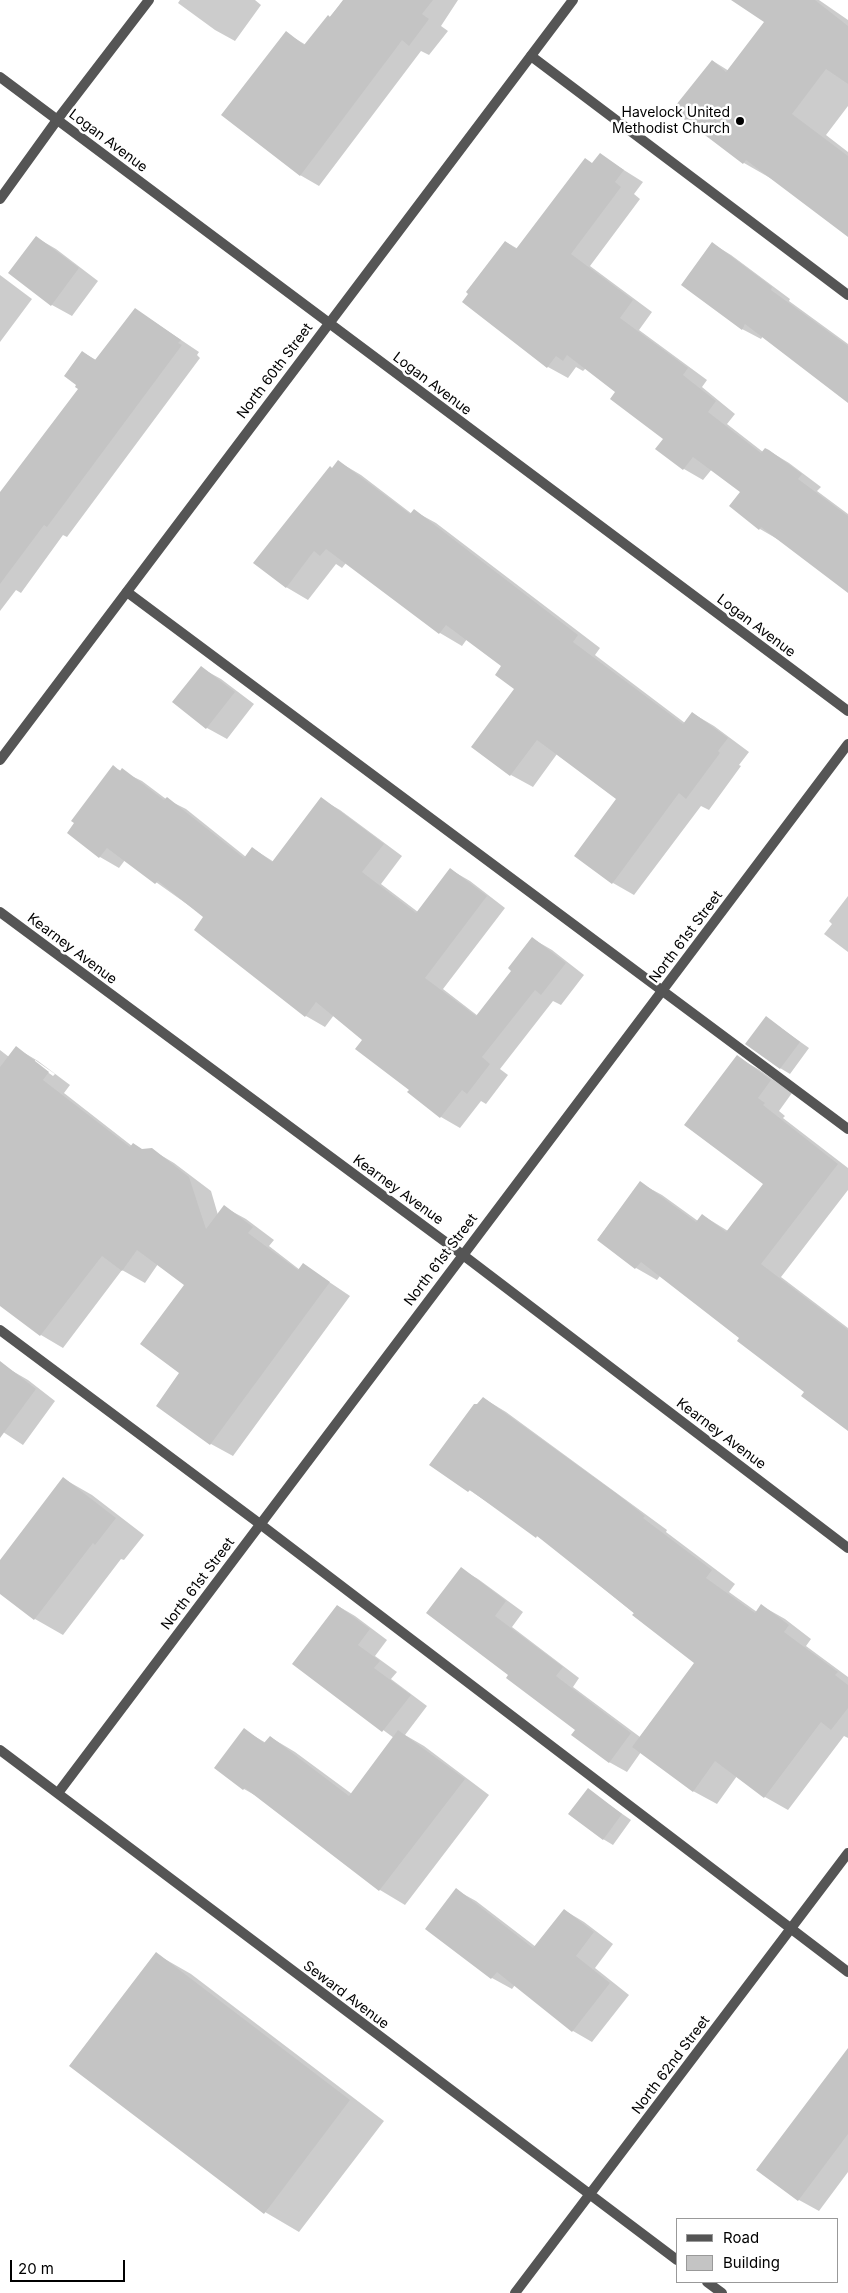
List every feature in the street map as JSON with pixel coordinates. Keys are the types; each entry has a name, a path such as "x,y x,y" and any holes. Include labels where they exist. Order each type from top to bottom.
{"street":[{"path":"0,199 148,0"},
{"name":"North 60th Street","path":"0,760 573,0"},
{"path":"531,56 848,295"},
{"name":"Logan Avenue","path":"0,77 848,711"},
{"path":"127,592 664,990 848,1129"},
{"name":"North 61st Street","path":"58,1793 848,744"},
{"name":"Kearney Avenue","path":"0,912 463,1255 848,1548"},
{"path":"0,1330 260,1524 848,1972"},
{"name":"Seward Avenue","path":"0,1750 676,2259"},
{"name":"North 62nd Street","path":"516,2293 848,1853"},
{"path":"708,2283 722,2293"}],"building":[{"path":"343,0 433,0 422,14 429,19 409,46 402,40 300,176 221,115 286,31 304,45 328,15 330,17"},
{"name":"Havelock United Methodist Church","path":"731,0 815,0 848,26 848,84 826,69 792,114 848,156 848,237 746,160 743,164 672,110 712,60 726,72 764,22"},
{"path":"600,153 624,170 615,182 621,187 571,254 633,300 620,318 688,368 683,375 716,401 708,412 761,453 765,448 769,450 802,474 798,479 848,516 848,593 761,527 759,530 729,506 740,492 693,457 683,470 655,449 663,439 610,399 615,392 567,355 563,361 556,356 547,368 462,302 468,294 466,292 505,241 516,249 585,158 592,163"},
{"path":"36,236 79,268 51,306 8,273"},
{"path":"712,242 772,287 771,290 848,346 848,403 745,324 742,330 681,285"},
{"path":"135,308 181,340 178,343 182,345 47,527 44,525 0,584 0,492 78,389 75,387 76,385 64,376 82,351 95,360"},
{"path":"338,460 410,514 414,509 578,635 573,642 683,724 692,712 728,738 718,751 720,753 686,799 679,793 612,884 574,856 616,799 537,740 510,776 471,747 514,689 495,675 501,666 446,625 439,634 326,549 320,556 314,551 286,588 253,563 330,466 332,468"},
{"path":"201,666 235,692 206,729 172,702"},
{"path":"113,765 120,771 122,768 164,800 167,797 244,858 252,847 272,862 321,797 384,844 362,872 416,913 450,868 487,896 425,978 476,1016 511,971 508,968 532,937 566,963 541,995 535,990 482,1057 490,1064 467,1094 462,1090 440,1118 407,1092 409,1090 355,1049 362,1040 316,1002 305,1017 194,930 203,917 158,881 155,884 107,848 99,858 67,833 74,823 71,821"},
{"path":"766,1016 800,1042 780,1069 745,1044"},
{"path":"16,1046 49,1072 43,1080 130,1147 133,1143 142,1149 152,1148 189,1177 206,1229 224,1205 253,1227 248,1233 298,1270 303,1263 330,1282 210,1445 156,1406 179,1373 140,1344 184,1285 137,1250 122,1271 102,1256 40,1336 0,1306 0,1067"},
{"path":"737,1055 771,1080 758,1098 765,1103 763,1105 838,1164 761,1264 848,1330 848,1431 801,1396 804,1392 737,1341 739,1338 641,1262 635,1269 597,1240 640,1181 696,1222 702,1214 726,1232 763,1184 684,1125"},
{"path":"0,1361 36,1389 0,1438"},
{"path":"483,1397 617,1494 645,1516 643,1518 712,1570 706,1578 755,1613 761,1604 789,1625 784,1632 838,1672 835,1675 848,1685 848,1708 831,1730 821,1722 764,1798 715,1761 693,1792 632,1747 694,1663 632,1615 634,1613 537,1536 536,1538 470,1490 468,1492 429,1465 474,1404 477,1404"},
{"path":"63,1477 116,1518 95,1545 93,1543 34,1620 0,1594 0,1560"},
{"path":"461,1567 506,1601 495,1616 563,1667 556,1676 631,1733 609,1763 571,1735 575,1730 506,1678 508,1675 426,1613"},
{"path":"337,1605 370,1629 358,1645 380,1661 374,1668 411,1695 382,1732 292,1664"},
{"path":"244,1728 264,1743 270,1736 349,1796 398,1730 465,1779 379,1891 245,1788 243,1790 214,1768"},
{"path":"588,1788 622,1814 603,1840 568,1814"},
{"path":"456,1888 533,1948 564,1909 594,1932 576,1956 610,1983 572,2032 497,1972 491,1979 425,1929"},
{"path":"156,1952 350,2100 264,2214 69,2066"},
{"path":"848,2048 848,2134 798,2201 756,2170"}],"place":[{"name":"Havelock United Methodist Church","path":"740,121"}]}
